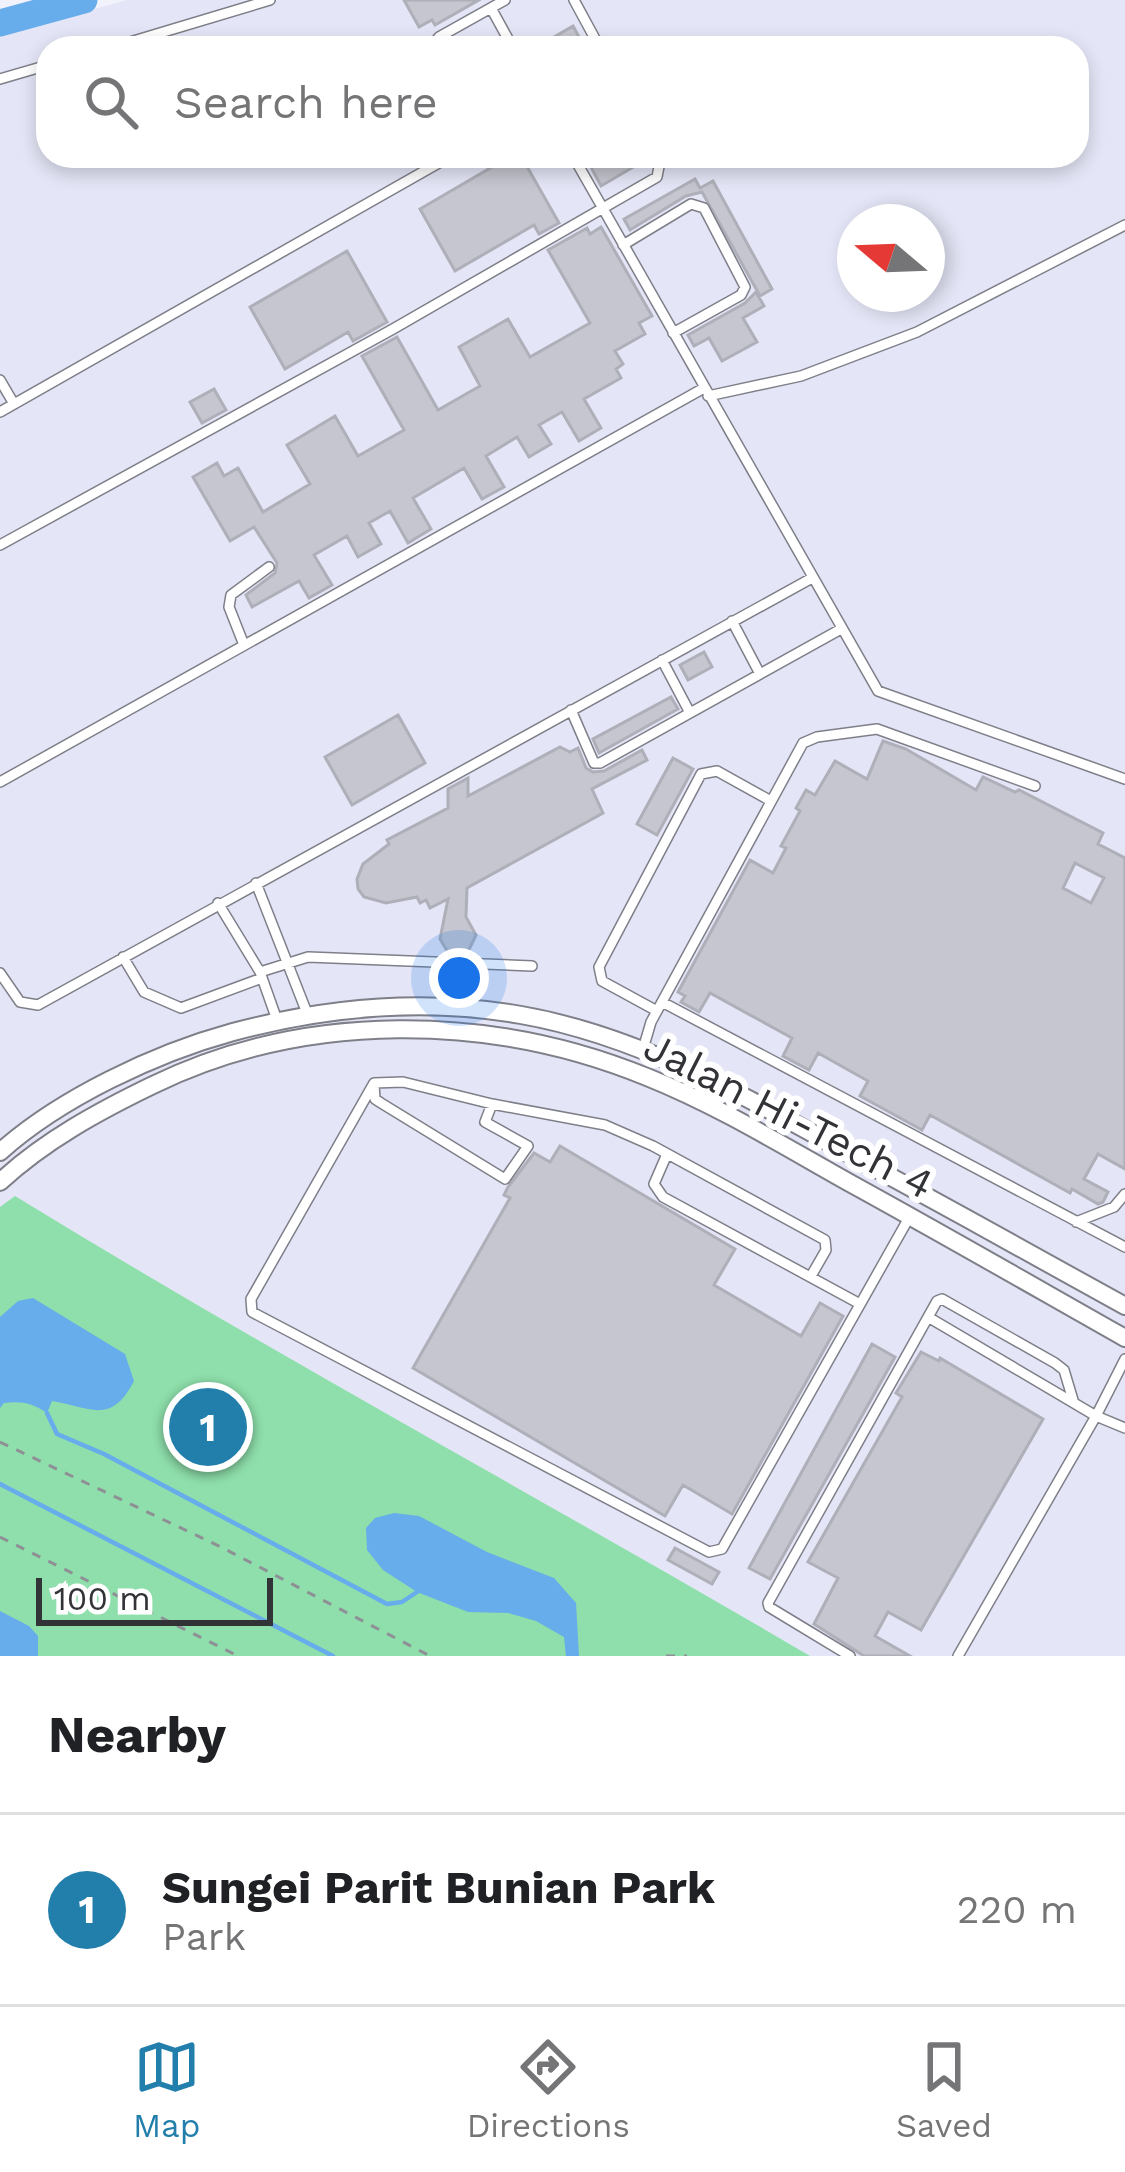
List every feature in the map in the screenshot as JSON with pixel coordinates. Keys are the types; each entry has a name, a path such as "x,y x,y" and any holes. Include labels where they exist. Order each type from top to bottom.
{"street":[{"name":"Jalan Hi-Tech 4","path":"0,1152 65,1107 137,1067 197,1042 278,1020 384,1006 458,1007 524,1015 643,1049 799,1125 1125,1306"},
{"name":"Jalan Hi-Tech 4","path":"0,1182 54,1140 110,1106 187,1069 272,1044 384,1028 461,1032 579,1054 700,1100 1125,1338"}],"lane":[{"path":"150,36 270,0"},
{"path":"441,36 505,0"},
{"path":"574,0 594,36"},
{"path":"491,8 506,36"},
{"path":"0,79 36,68"},
{"path":"0,412 430,168"},
{"path":"580,168 878,691 1125,779"},
{"path":"0,545 393,329 657,177 659,168"},
{"path":"623,245 691,204 704,208 744,282 744,292 673,333"},
{"path":"0,782 706,392 801,376 917,332 1125,225"},
{"path":"0,380 14,404"},
{"path":"244,645 229,607 231,595 269,567"},
{"path":"0,973 20,1002 38,1006 812,578"},
{"path":"732,621 760,674"},
{"path":"571,710 596,763 841,629"},
{"path":"662,660 690,713"},
{"path":"643,1049 659,1006 803,743 877,729 1035,786"},
{"path":"771,801 717,771 701,775 599,967 602,981 1125,1247"},
{"path":"256,883 307,1013"},
{"path":"218,903 261,975 278,1020"},
{"path":"123,957 144,992 181,1008 289,960 308,957 532,966"},
{"path":"811,1276 826,1250 825,1240 605,1125 388,1079 374,1083 251,1299 252,1312 709,1552 722,1549 910,1216"},
{"path":"374,1083 374,1094 381,1103 505,1179 528,1146 485,1121 492,1104"},
{"path":"667,1154 654,1184 663,1196 860,1304"},
{"path":"1076,1222 1114,1207 1125,1194"},
{"path":"850,1656 768,1603 942,1299 1064,1370 1073,1400"},
{"path":"928,1317 1096,1416 1125,1428"},
{"path":"958,1656 1125,1359"}],"path":[{"path":"0,1442 200,1536 430,1656"},
{"path":"0,1537 238,1656"},
{"path":"666,1656 687,1656"}],"shaded area":[{"path":"127,0 1125,0 1125,1656 0,1656 0,35"}],"green space":[{"path":"15,1196 810,1656 0,1656 0,1207"}],"water":[{"path":"33,1298 125,1354 134,1381 117,1404 99,1410 52,1401 47,1413 22,1403 4,1403 0,1408 0,1317 18,1301"},
{"path":"394,1513 419,1516 487,1552 554,1578 576,1603 579,1656 566,1656 564,1637 536,1621 508,1613 468,1612 417,1592 383,1570 367,1550 366,1528 375,1518"},
{"path":"0,1611 38,1636 38,1656 0,1656"}],"building":[{"path":"404,0 479,0 435,25 432,20 419,27"},
{"path":"573,26 578,36 556,36"},
{"path":"490,168 528,168 559,223 539,234 534,225 455,271 420,209"},
{"path":"591,168 632,168 601,186"},
{"path":"695,179 700,188 713,181 772,289 760,296 702,192 686,196 630,230 624,219"},
{"path":"601,227 652,316 639,323 645,334 615,351 623,364 616,369 621,378 584,399 601,428 579,441 562,412 539,425 551,444 529,457 517,437 486,456 504,487 482,499 464,468 413,498 431,529 408,543 390,511 369,523 381,544 358,557 347,536 314,555 332,585 309,598 299,581 252,607 246,595 275,573 277,563 254,527 230,541 193,477 217,463 224,476 238,468 263,512 310,484 287,445 335,416 358,456 404,430 362,356 397,337 438,410 480,386 459,347 508,319 530,357 590,323 548,250 587,228 590,234"},
{"path":"347,251 387,322 353,341 348,332 285,369 250,307"},
{"path":"756,292 764,306 743,318 757,342 722,361 709,338 694,346 688,335"},
{"path":"214,389 226,410 202,423 190,402"},
{"path":"704,652 712,667 688,680 680,665"},
{"path":"671,697 678,709 599,753 593,739"},
{"path":"398,715 425,763 352,805 325,757"},
{"path":"883,741 906,749 976,790 983,777 1019,790 1103,833 1098,844 1125,858 1125,1169 1098,1154 1084,1179 1108,1192 1103,1202 1098,1204 1072,1189 1070,1193 930,1115 922,1130 860,1096 868,1081 818,1053 809,1070 783,1056 792,1038 710,993 699,1012 681,1002 685,996 678,992 750,860 773,873 806,790 815,795 835,761 867,779","holes":["1075,863 1104,878 1091,903 1063,888"]},
{"path":"560,747 570,752 578,748 586,768 593,772 642,750 647,760 592,789 603,813 467,888 466,917 476,935 467,954 449,954 440,939 448,899 430,908 417,897 386,903 364,897 358,889 363,864 389,844 387,840 448,808 448,789 468,778 468,796"},
{"path":"673,758 693,769 657,835 637,824"},
{"path":"560,1146 735,1249 714,1285 801,1336 820,1303 843,1316 732,1514 683,1485 665,1516 413,1368 510,1198 504,1195 508,1187 534,1153 550,1162"},
{"path":"872,1344 895,1357 770,1579 749,1568"},
{"path":"921,1352 940,1358 1043,1419 921,1630 888,1612 875,1636 910,1656 864,1656 814,1624 838,1578 808,1562 902,1397 896,1393"},
{"path":"675,1548 719,1572 712,1584 668,1560"}],"waterway":[{"path":"0,23 84,0"},
{"path":"47,1413 57,1434 104,1454 387,1604 402,1602 417,1592"},
{"path":"0,1484 333,1656"}],"place":[{"name":"Sungei Parit Bunian Park","path":"208,1427"}]}
